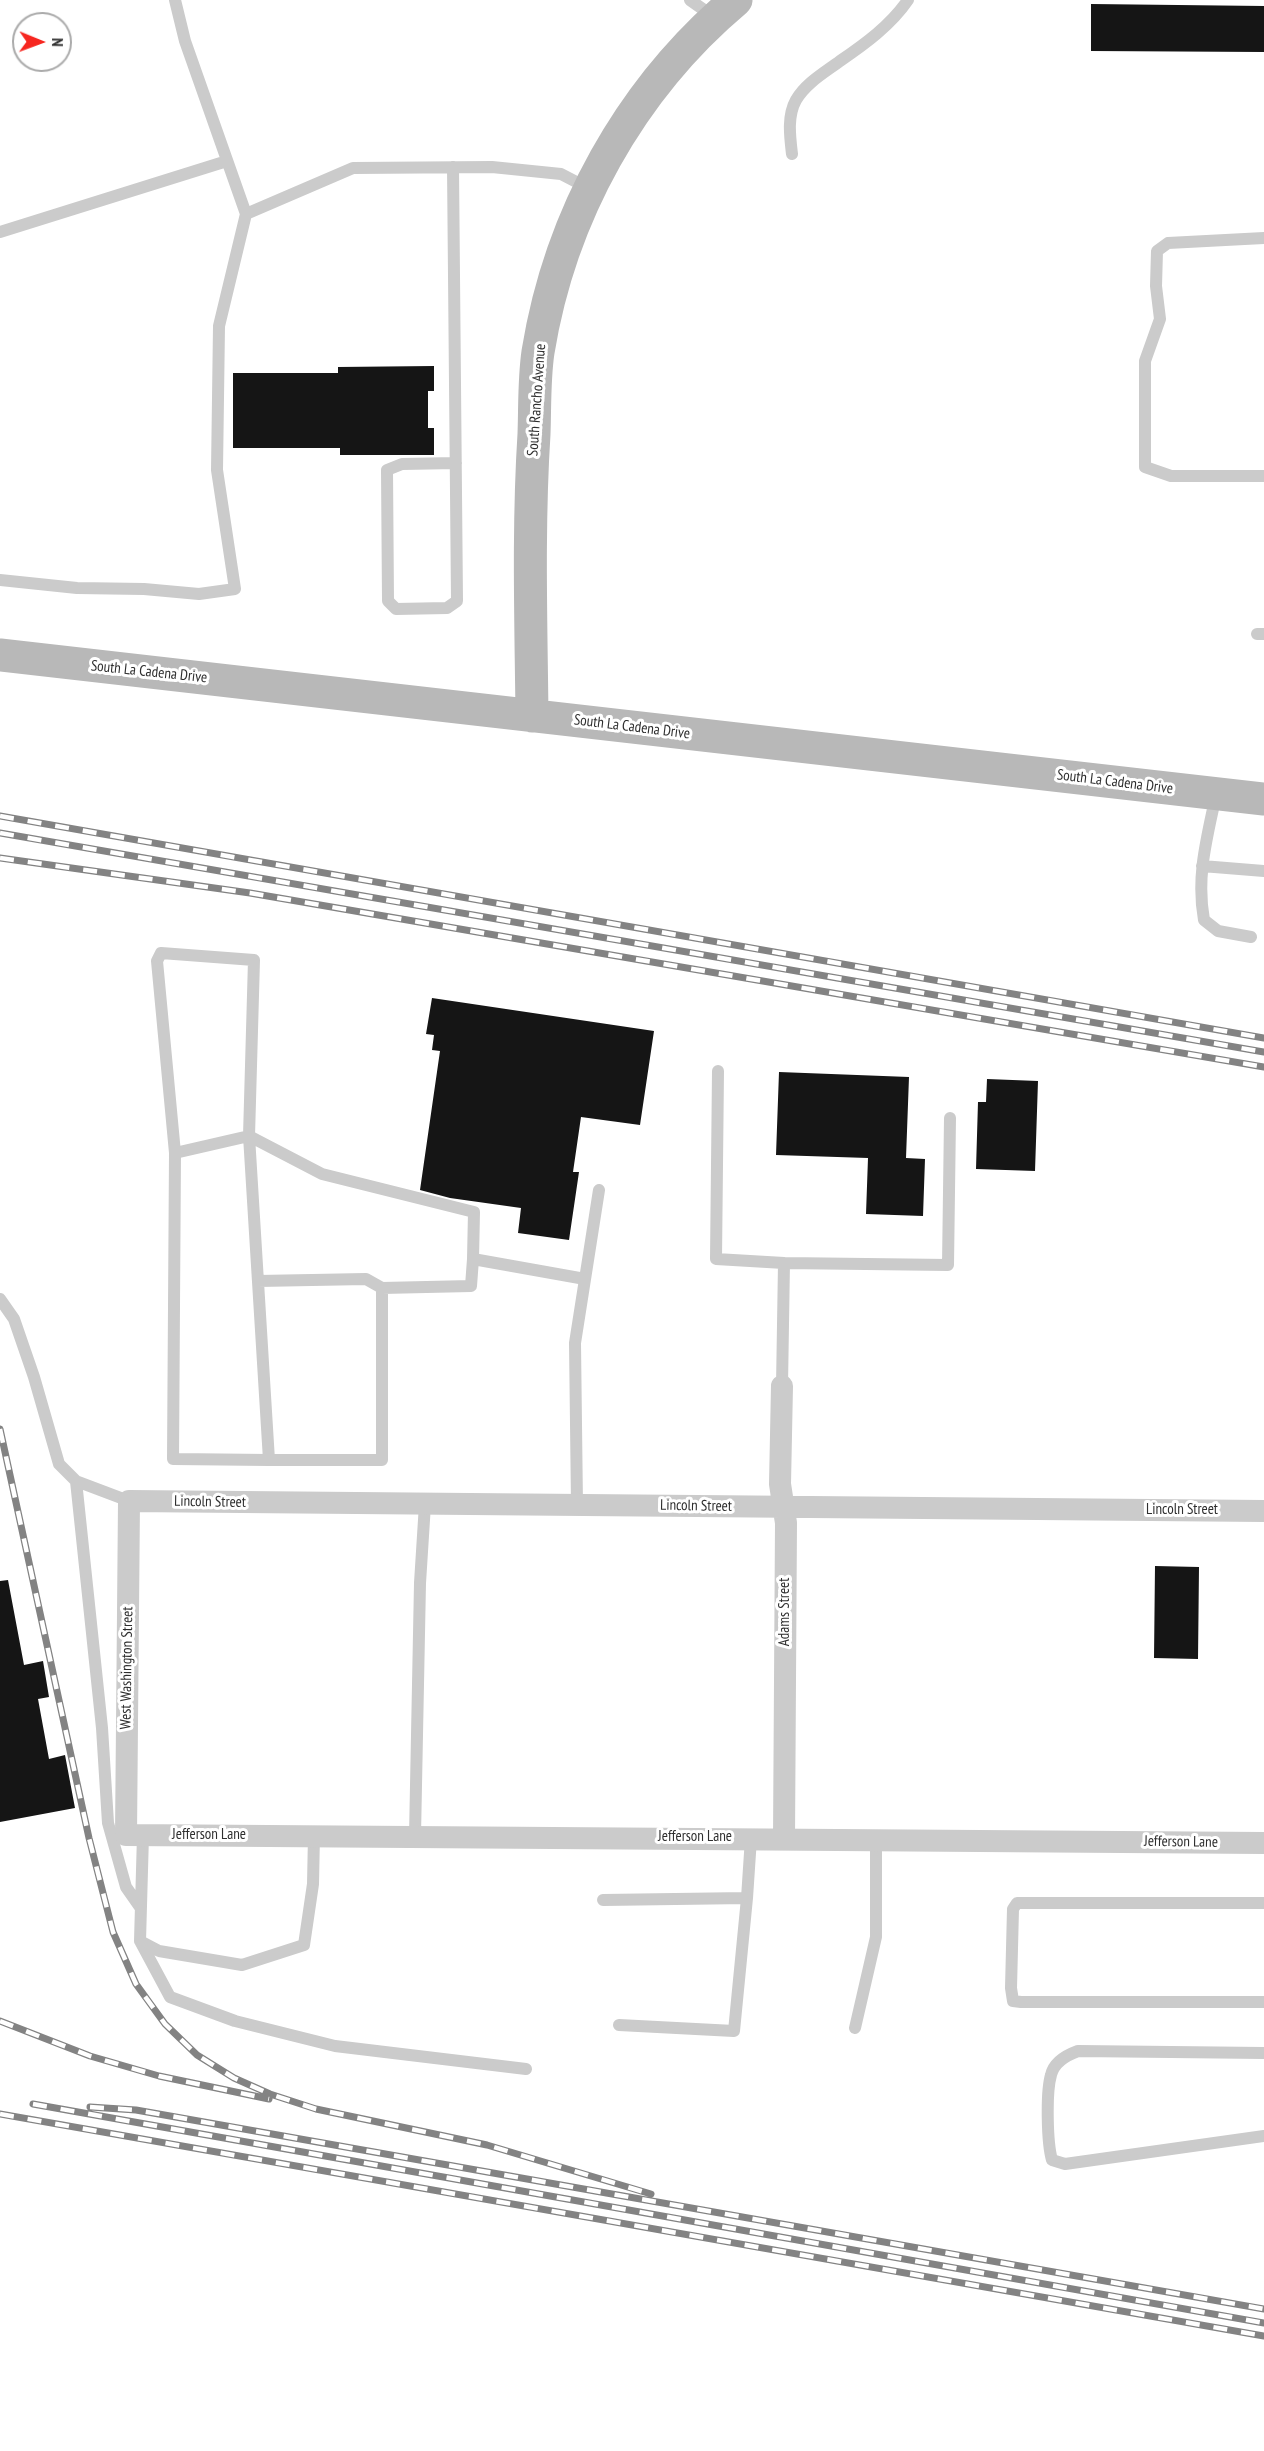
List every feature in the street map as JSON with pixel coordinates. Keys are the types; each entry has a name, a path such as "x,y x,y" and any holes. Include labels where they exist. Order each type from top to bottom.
{"main road":[{"name":"South Rancho Avenue","path":"532,716 529,511 538,354 550,296 566,241 614,141 714,6"},
{"name":"South La Cadena Drive","path":"0,655 1264,799"}],"street":[{"name":"Adams Street","path":"782,1386 780,1484 786,1523 784,1838"},
{"name":"Lincoln Street","path":"129,1501 1264,1511"},
{"name":"West Washington Street","path":"129,1501 134,1835"},
{"name":"Jefferson Lane","path":"134,1835 1264,1842"}],"lane":[{"path":"0,580 77,588 199,594 235,589 217,470 219,326 246,214 185,41 175,0"},
{"path":"792,154 789,126 795,102 806,86 865,44 900,11 908,0"},
{"path":"0,232 227,161"},
{"path":"453,167 456,463 457,601 447,608 396,609 388,601 387,470 402,464 456,463"},
{"path":"246,214 353,168 492,167 561,174 589,189"},
{"path":"1264,238 1168,243 1157,251 1156,286 1160,319 1145,361 1145,467 1172,476 1264,476"},
{"path":"1216,794 1202,866 1199,896 1204,920 1218,931 1251,937"},
{"path":"1202,866 1264,871"},
{"path":"269,1460 249,1136 254,960 161,953 157,962 176,1153 173,1459 269,1460 382,1460 382,1288"},
{"path":"718,1071 716,1259 784,1263 948,1265 950,1118"},
{"path":"176,1153 249,1136 322,1174 474,1212 471,1286 382,1288 366,1279 258,1281"},
{"path":"577,1505 575,1343 599,1190"},
{"path":"473,1259 585,1279"},
{"path":"782,1386 784,1263"},
{"path":"0,1299 14,1319 34,1377 59,1464 76,1481 129,1501"},
{"path":"76,1481 100,1717 108,1823 126,1887 140,1907"},
{"path":"415,1836 420,1583 425,1504"},
{"path":"134,1835 140,1907 140,1941 170,1997 235,2021 335,2046 526,2069"},
{"path":"140,1941 159,1951 242,1965 304,1946 313,1884 314,1835"},
{"path":"619,2025 734,2031 751,1838"},
{"path":"855,2028 876,1937 876,1839"},
{"path":"603,1900 747,1898"},
{"path":"1264,1903 1017,1903 1013,1909 1011,1989 1013,2001 1021,2002 1264,2002"},
{"path":"1264,2053 1078,2051 1063,2057 1051,2073 1048,2145 1052,2160 1065,2164 1264,2136"}],"building":[{"path":"1091,4 1264,6 1264,52 1091,51"},
{"path":"434,366 434,391 428,391 428,428 434,428 434,455 340,455 340,448 233,448 233,373 338,373 338,367"},
{"path":"432,998 654,1031 640,1125 581,1117 573,1172 579,1172 569,1240 518,1233 521,1208 450,1198 420,1190 440,1051 432,1050 434,1035 426,1034"},
{"path":"779,1072 909,1077 906,1158 925,1159 923,1216 866,1214 868,1158 776,1155"},
{"path":"987,1079 1038,1081 1035,1171 976,1169 978,1102 986,1102"},
{"path":"1155,1566 1199,1567 1198,1659 1154,1658"},
{"path":"8,1580 24,1665 43,1661 49,1697 38,1699 49,1759 65,1755 75,1808 0,1822 0,1581"}],"railway":[{"path":"0,816 1264,1038"},
{"path":"0,833 1264,1052"},
{"path":"0,858 250,893 1264,1067"},
{"path":"0,1429 89,1838 113,1932 136,1984 165,2024 197,2055 234,2078 270,2094 316,2109 487,2145 651,2194"},
{"path":"0,2021 90,2056 159,2076 269,2099"},
{"path":"33,2104 1264,2323"},
{"path":"90,2107 136,2110 1264,2309"},
{"path":"0,2114 1264,2336"}]}
